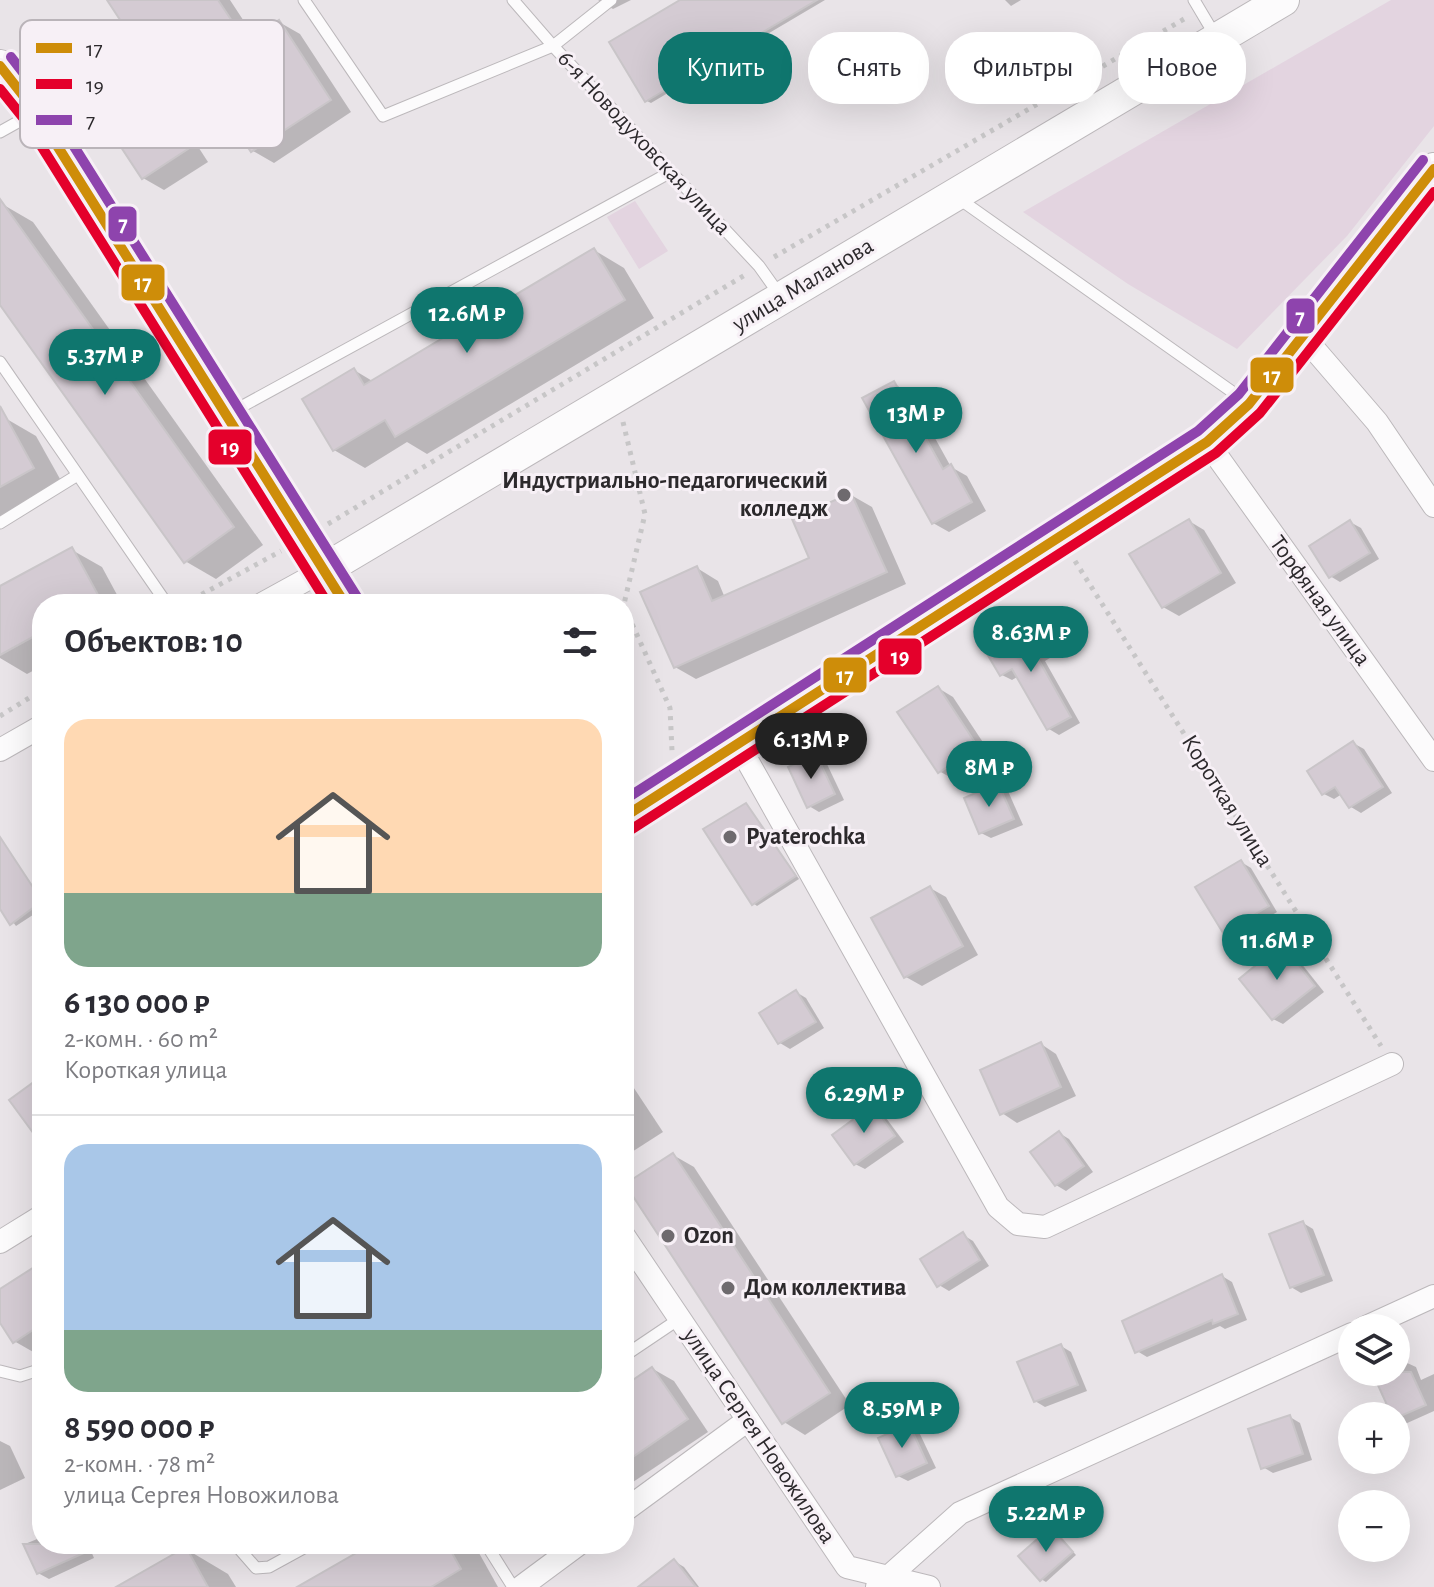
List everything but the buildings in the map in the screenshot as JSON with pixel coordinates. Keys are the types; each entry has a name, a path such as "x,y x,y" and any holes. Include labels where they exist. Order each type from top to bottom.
{"street":[{"name":"улица Маланова","path":"1229,32 1283,0"},
{"path":"0,66 20,92"},
{"name":"улица Маланова","path":"322,571 1118,98"},
{"path":"58,148 338,594"},
{"path":"634,810 1061,539 1207,442 1249,404 1434,169"},
{"path":"1303,336 1377,422 1434,506"},
{"name":"Торфяная улица","path":"1207,442 1434,760"},
{"path":"280,594 322,571"},
{"path":"1,746 32,731"},
{"path":"738,744 998,1207 1018,1224 1045,1227 1392,1064"},
{"path":"0,1242 32,1222"},
{"name":"улица Сергея Новожилова","path":"634,1251 847,1567 881,1582 929,1587"},
{"path":"1395,1314 1434,1296"},
{"path":"881,1582 960,1513 1338,1340"},
{"path":"634,1504 748,1420"},
{"path":"521,1587 566,1554"}],"lane":[{"path":"304,0 383,116 553,46 513,0"},
{"name":"6-я Новодуховская улица","path":"611,0 553,46 759,266 782,298"},
{"path":"1194,0 1213,32"},
{"path":"0,132 20,121"},
{"path":"224,416 669,173"},
{"path":"954,195 1249,404"},
{"path":"1,366 160,594"},
{"path":"0,523 76,476"},
{"path":"634,1349 679,1319"},
{"path":"0,1371 20,1376 32,1372"},
{"path":"244,1554 256,1568 269,1567 293,1554"},
{"path":"492,1554 513,1587"}],"path":[{"path":"606,358 645,514 627,594"},
{"name":"Короткая улица","path":"1061,539 1392,1064"},
{"path":"202,594 302,540"},
{"path":"634,627 670,708 674,784"},
{"path":"0,716 32,696"}],"shaded area":[{"path":"1391,0 1434,0 1434,126 1347,236 1237,349 1128,284 1023,212 1210,104 1246,104 1246,84"},
{"path":"635,201 668,251 639,269 607,217"}],"transit line":[{"name":"7","path":"11,57 20,69"},
{"name":"17","path":"0,66 20,92"},
{"name":"19","path":"0,89 20,114"},
{"name":"19","path":"43,148 322,594"},
{"name":"17","path":"59,148 339,594"},
{"name":"7","path":"75,148 355,594"},
{"name":"7","path":"634,794 1198,431 1239,394 1423,160"},
{"name":"17","path":"634,811 1207,442 1249,404 1434,169"},
{"name":"19","path":"634,828 1216,453 1260,413 1434,192"}],"place":[{"name":"Индустриально-педагогический колледж","path":"844,495"},
{"name":"Pyaterochka","path":"730,837"},
{"name":"Ozon","path":"668,1236"},
{"name":"Дом коллектива","path":"728,1288"}]}
